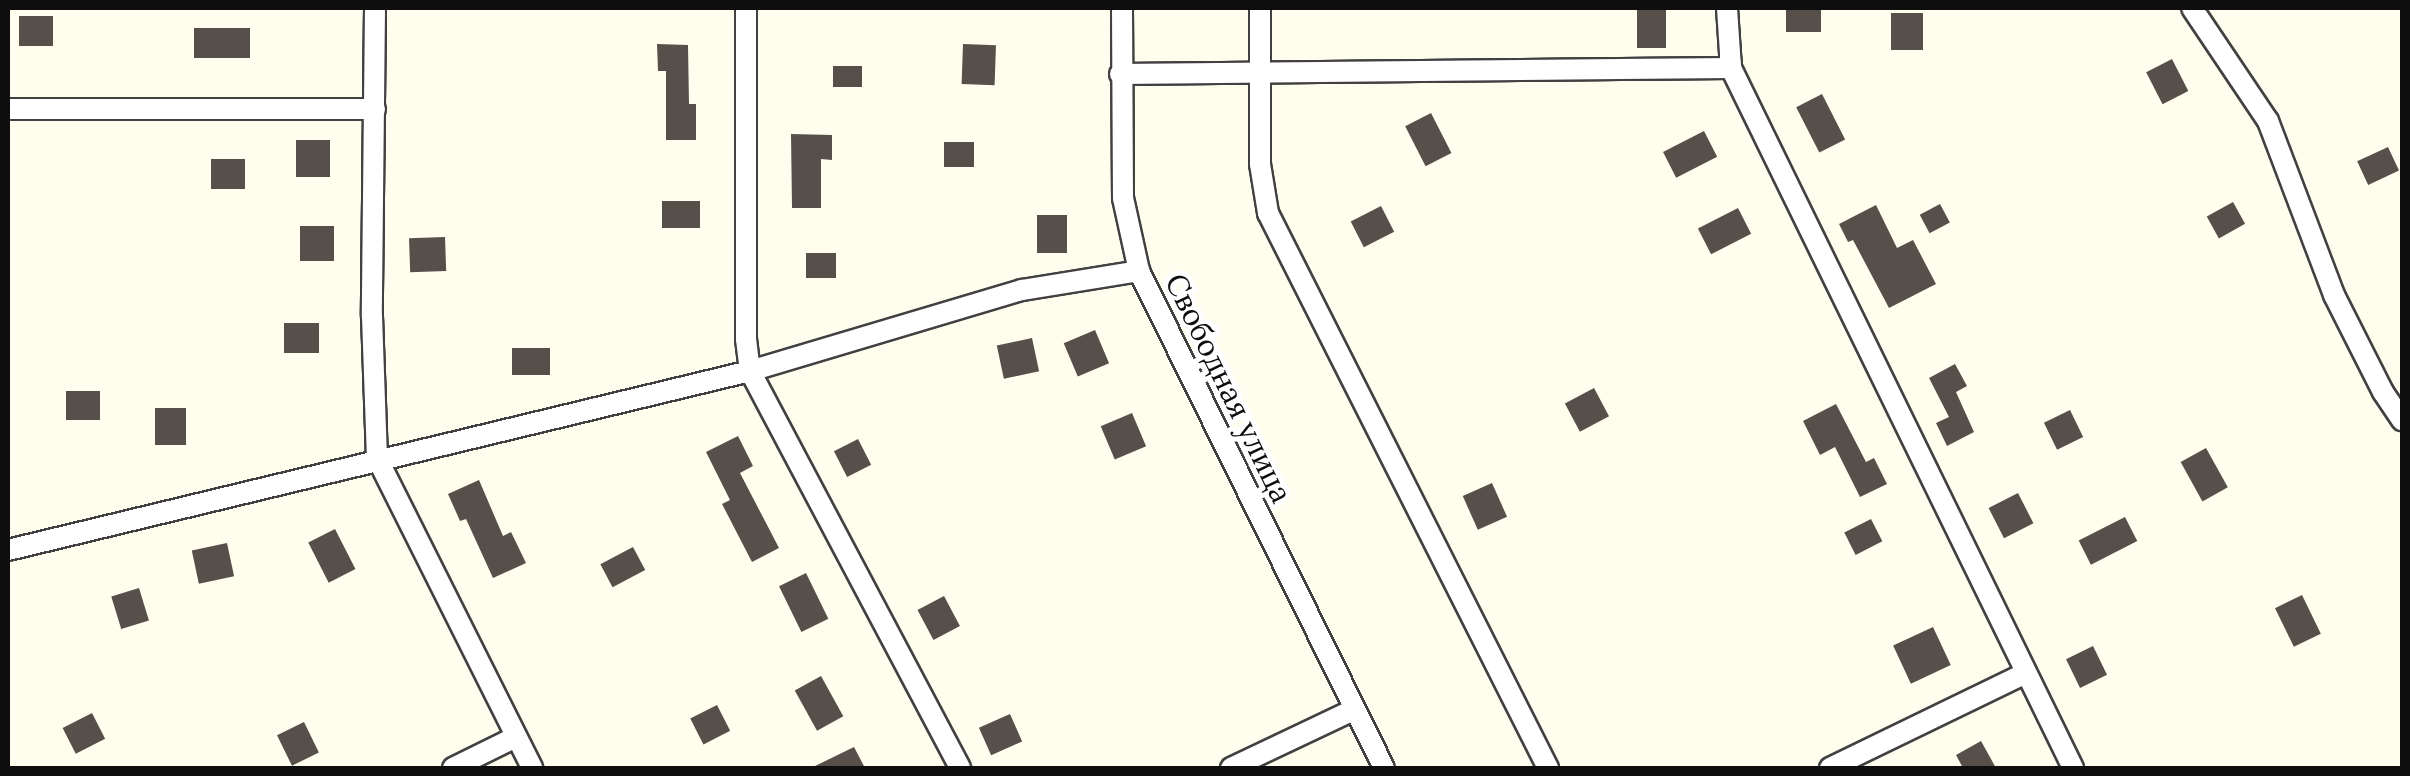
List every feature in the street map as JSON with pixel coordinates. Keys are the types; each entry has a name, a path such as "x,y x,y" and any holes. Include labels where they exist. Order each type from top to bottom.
{"street":[{"path":"375,8 372,316 378,458 532,768"},
{"path":"746,8 746,339 750,371 960,768"},
{"name":"Свободная улица","path":"1122,8 1123,198 1138,270 1384,768"},
{"path":"1260,8 1260,164 1268,213 1548,768"},
{"path":"1727,8 1731,68 2073,768"},
{"path":"2192,8 2268,121 2334,295 2383,392 2402,420"},
{"path":"1120,74 1731,68"},
{"path":"8,109 375,109"},
{"path":"8,550 750,371 1022,290 1138,270"},
{"path":"1830,768 2024,674"},
{"path":"1232,768 1354,710"},
{"path":"453,768 516,737"}],"building":[{"path":"1637,8 1666,8 1666,48 1637,48"},
{"path":"1786,8 1821,8 1821,32 1786,32"},
{"path":"1891,13 1923,13 1923,50 1891,50"},
{"path":"19,16 53,16 53,46 19,46"},
{"path":"194,28 250,28 250,58 194,58"},
{"path":"657,44 688,45 689,104 696,104 696,140 666,140 666,71 658,71"},
{"path":"963,44 996,45 995,85 962,84"},
{"path":"2172,59 2188,91 2163,104 2146,72"},
{"path":"833,66 862,66 862,87 833,87"},
{"path":"1822,94 1845,139 1819,153 1796,107"},
{"path":"1431,113 1451,153 1426,166 1405,126"},
{"path":"1704,131 1717,157 1676,178 1663,152"},
{"path":"791,134 832,135 832,160 821,159 821,208 792,208"},
{"path":"296,140 330,140 330,177 296,177"},
{"path":"944,142 974,142 974,167 944,167"},
{"path":"2388,147 2399,171 2368,185 2357,161"},
{"path":"211,159 245,159 245,189 211,189"},
{"path":"662,201 700,201 700,228 662,228"},
{"path":"2233,202 2245,224 2219,238 2207,217"},
{"path":"1940,204 1950,223 1930,233 1920,215"},
{"path":"1876,205 1897,248 1913,240 1936,284 1889,308 1853,240 1848,242 1839,224"},
{"path":"1381,206 1394,232 1364,247 1351,221"},
{"path":"1738,208 1751,234 1711,254 1698,228"},
{"path":"1037,215 1067,215 1067,253 1037,253"},
{"path":"300,226 334,226 334,261 300,261"},
{"path":"445,237 446,271 410,272 409,238"},
{"path":"806,253 836,253 836,278 806,278"},
{"path":"284,323 319,323 319,353 284,353"},
{"path":"1095,330 1109,363 1078,376 1064,343"},
{"path":"1032,338 1039,371 1004,379 997,345"},
{"path":"512,348 550,348 550,375 512,375"},
{"path":"1955,364 1967,386 1956,392 1974,432 1947,446 1936,423 1949,417 1929,378"},
{"path":"1594,388 1609,416 1580,432 1565,403"},
{"path":"66,391 100,391 100,420 66,420"},
{"path":"1836,404 1866,462 1874,458 1887,484 1860,497 1835,447 1820,455 1803,421"},
{"path":"155,408 186,408 186,445 155,445"},
{"path":"2070,410 2083,437 2057,450 2044,423"},
{"path":"1132,413 1146,446 1115,459 1101,426"},
{"path":"738,436 753,466 740,473 779,548 752,562 722,504 730,500 706,452"},
{"path":"858,439 871,465 847,477 834,451"},
{"path":"2206,448 2228,487 2202,501 2181,462"},
{"path":"479,480 503,536 511,532 526,563 493,578 466,519 460,521 448,494"},
{"path":"1492,483 1507,517 1478,530 1463,496"},
{"path":"2018,493 2033,523 2004,538 1989,508"},
{"path":"2125,517 2137,541 2091,565 2079,541"},
{"path":"1871,519 1882,541 1856,555 1844,533"},
{"path":"335,529 355,569 329,583 308,543"},
{"path":"227,543 234,576 199,584 192,550"},
{"path":"633,547 645,570 613,587 600,564"},
{"path":"806,573 828,619 801,632 779,586"},
{"path":"139,588 149,621 121,629 111,596"},
{"path":"2302,595 2321,634 2294,647 2275,608"},
{"path":"944,596 960,626 933,640 918,610"},
{"path":"1933,627 1951,665 1911,684 1893,646"},
{"path":"2093,646 2107,675 2080,688 2066,659"},
{"path":"821,676 843,716 817,731 795,691"},
{"path":"717,705 730,731 703,744 690,719"},
{"path":"92,713 105,739 76,754 63,728"},
{"path":"1010,714 1022,741 991,755 979,728"},
{"path":"304,722 319,753 292,766 277,735"},
{"path":"1981,741 1996,768 1963,768 1956,755"},
{"path":"854,747 865,768 811,768"}]}
